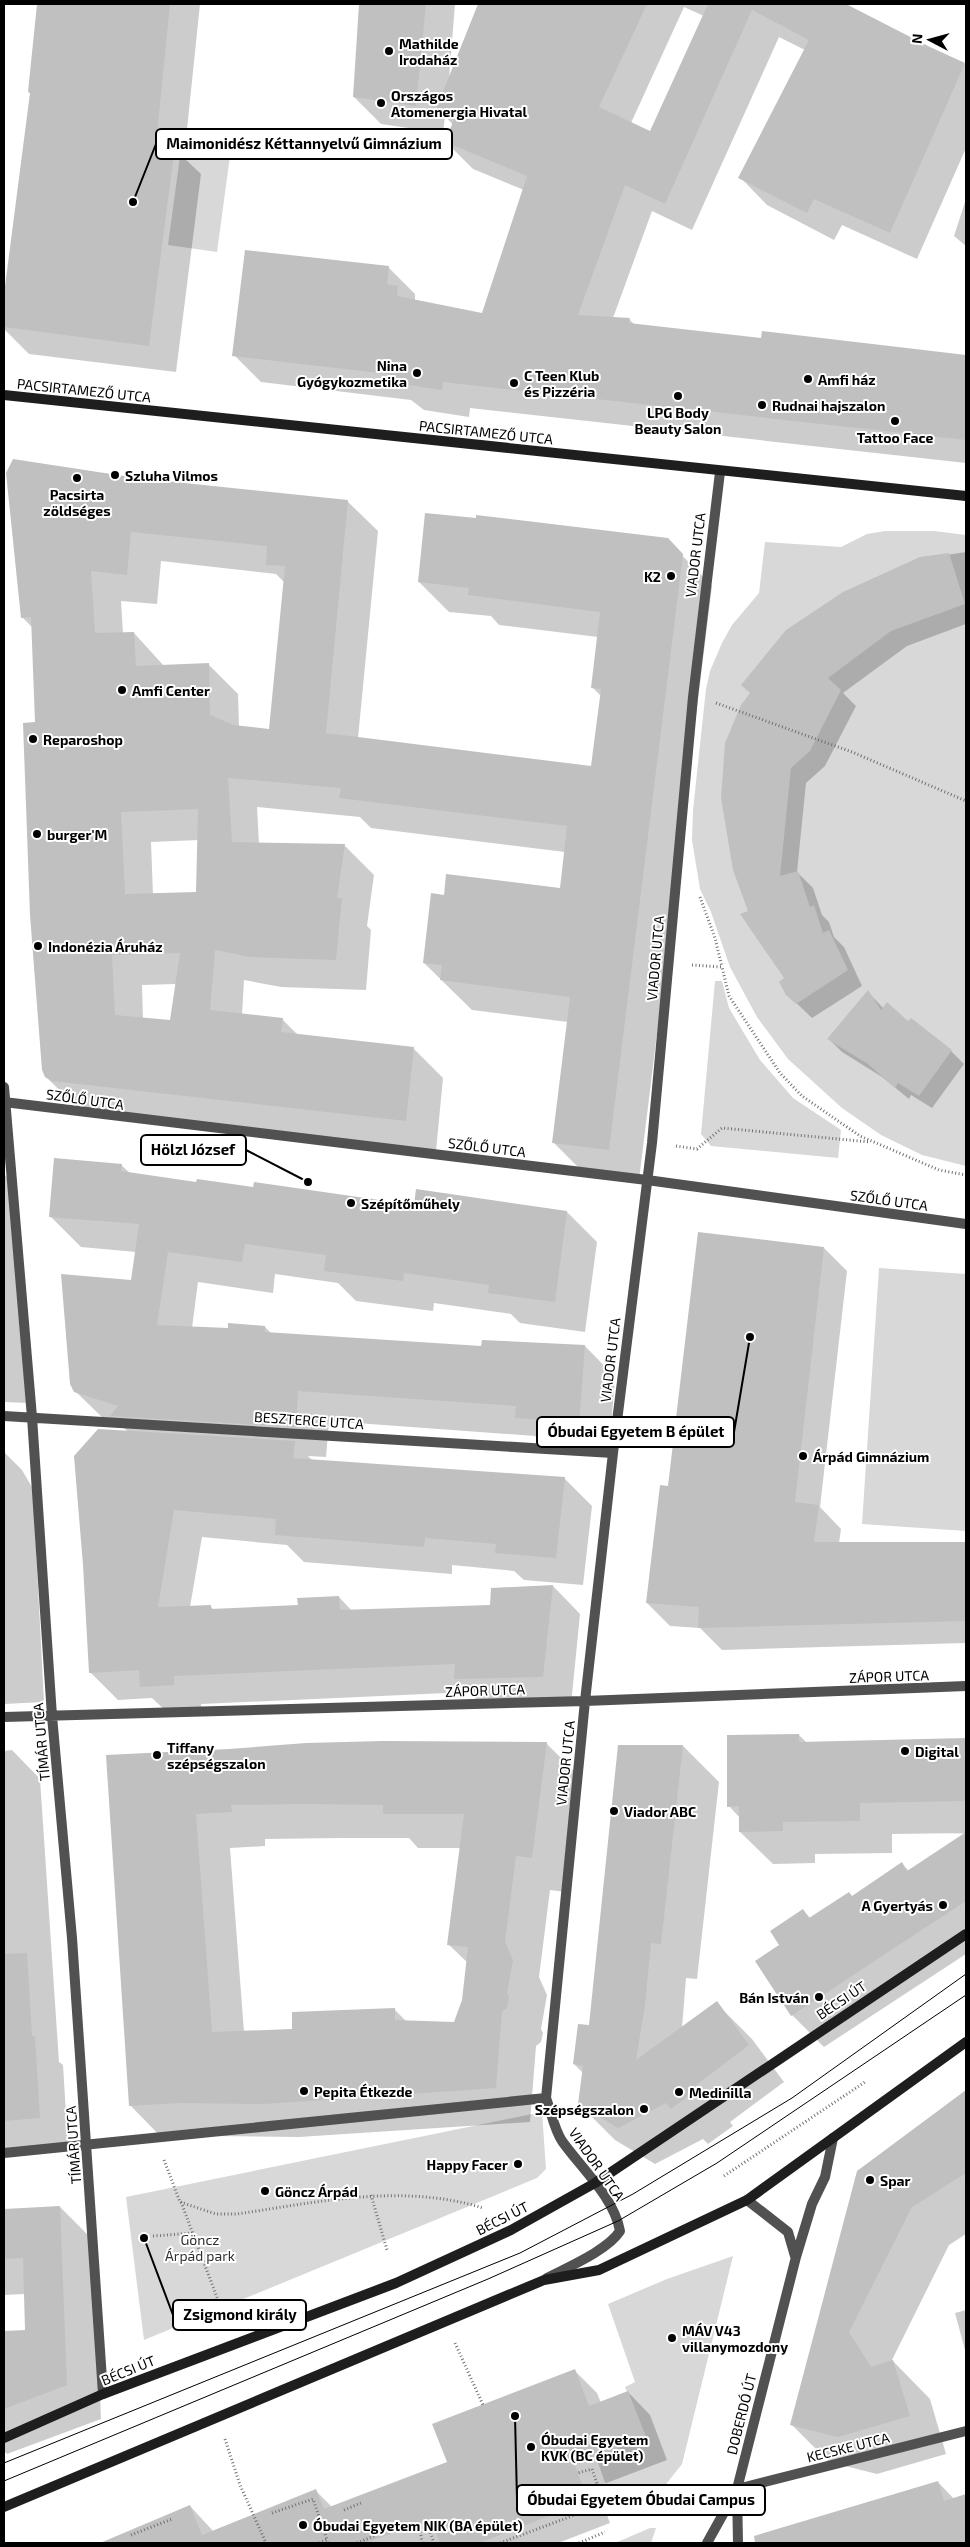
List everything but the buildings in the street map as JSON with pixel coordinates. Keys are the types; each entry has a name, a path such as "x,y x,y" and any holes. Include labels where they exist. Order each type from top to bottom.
{"main road":[{"name":"PACSIRTAMEZŐ UTCA","path":"4,395 720,472 966,496"},
{"name":"BÉCSI ÚT","path":"4,2438 103,2394 396,2283 511,2230 594,2183 966,1934"},
{"path":"4,2507 544,2280 599,2270 746,2200 966,2042"}],"street":[{"name":"VIADOR UTCA","path":"544,2280 595,2251 617,2236 620,2231 618,2221 594,2183 560,2139 546,2098 585,1701 613,1453 652,1143 693,697 720,472"},
{"name":"TÍMÁR UTCA","path":"4,1087 32,1417 52,1716 72,1938 103,2394"},
{"name":"SZŐLŐ UTCA","path":"4,1102 647,1180 966,1224"},
{"name":"BESZTERCE UTCA","path":"4,1416 613,1453"},
{"name":"ZÁPOR UTCA","path":"4,1717 585,1701 966,1686"},
{"path":"4,2153 546,2098"},
{"name":"DOBERDÓ ÚT","path":"707,2543 737,2489 796,2257 812,2204 825,2176 833,2138"},
{"path":"746,2200 788,2232 796,2257"},
{"name":"KECSKE UTCA","path":"737,2489 966,2431"},
{"path":"737,2489 738,2543"}],"path":[{"path":"693,697 852,752 966,801"},
{"path":"700,895 715,938 729,996 780,1073 802,1096 860,1136 939,1170 966,1174"},
{"path":"669,962 722,967"},
{"path":"652,1143 697,1149 722,1128 873,1142"},
{"path":"724,2176 869,2080"},
{"path":"155,2137 224,2316"},
{"path":"180,2202 216,2214 237,2214 371,2195 457,2200 483,2208"},
{"path":"371,2195 387,2250"},
{"path":"153,2236 193,2233"},
{"path":"446,2322 483,2405"},
{"path":"221,2417 223,2435 240,2485 266,2543"},
{"path":"500,2543 604,2504 592,2469 578,2474"},
{"path":"272,2513 313,2499 328,2542 319,2543"},
{"path":"344,2510 361,2503"},
{"path":"131,2536 172,2519"},
{"path":"422,2543 420,2528 433,2524"},
{"path":"428,2526 434,2543"},
{"path":"579,2543 605,2532"},
{"path":"357,2543 374,2536"}],"green space":[{"path":"181,149 230,156 217,252 168,245"},
{"path":"885,531 934,531 966,535 966,1166 922,1155 881,1135 842,1108 788,1059 757,1017 730,967 711,912 700,889 692,840 693,810 706,689 710,671 732,625 759,593 765,542 841,547 867,534"},
{"path":"715,981 722,981 729,1008 760,1060 793,1098 841,1130 838,1158 711,1146 701,1134"},
{"path":"879,1268 966,1274 966,1531 862,1524"},
{"name":"Göncz Árpád park","path":"542,2112 546,2169 537,2178 144,2340 126,2197"},
{"path":"733,2256 682,2464 663,2488 615,2511 596,2457 646,2437 625,2387 635,2382 608,2304 667,2279"},
{"path":"650,2528 656,2528 651,2543 615,2543"}],"tram line":[{"path":"4,2463 520,2253 633,2194 792,2098 966,1974"},
{"path":"4,2481 488,2279 618,2221 717,2163 966,1995"}],"place":[{"name":"Mathilde Irodaház","path":"389,51"},
{"name":"Országos Atomenergia Hivatal","path":"381,103"},
{"name":"Maimonidész Kéttannyelvű Gimnázium","path":"133,202"},
{"name":"Nina Gyógykozmetika","path":"417,373"},
{"name":"Amfi ház","path":"808,379"},
{"name":"C Teen Klub és Pizzéria","path":"514,383"},
{"name":"LPG Body Beauty Salon","path":"678,396"},
{"name":"Rudnai hajszalon","path":"762,405"},
{"name":"Tattoo Face","path":"895,421"},
{"name":"Szluha Vilmos","path":"115,475"},
{"name":"Pacsirta zöldséges","path":"77,478"},
{"name":"K2","path":"671,576"},
{"name":"Amfi Center","path":"122,690"},
{"name":"Reparoshop","path":"33,739"},
{"name":"burger'M","path":"37,834"},
{"name":"Indonézia Áruház","path":"38,946"},
{"name":"Hölzl József","path":"308,1182"},
{"name":"Szépítőműhely","path":"351,1203"},
{"name":"Óbudai Egyetem B épület","path":"750,1337"},
{"name":"Árpád Gimnázium","path":"803,1456"},
{"name":"Digital","path":"905,1751"},
{"name":"Tiffany szépségszalon","path":"157,1755"},
{"name":"Viador ABC","path":"614,1811"},
{"name":"A Gyertyás","path":"943,1905"},
{"name":"Bán István","path":"819,1997"},
{"name":"Pepita Étkezde","path":"304,2091"},
{"name":"Medinilla","path":"679,2092"},
{"name":"Szépségszalon","path":"644,2109"},
{"name":"Happy Facer","path":"518,2164"},
{"name":"Spar","path":"870,2180"},
{"name":"Göncz Árpád","path":"265,2191"},
{"name":"Zsigmond király","path":"144,2238"},
{"name":"MÁV V43 villanymozdony","path":"672,2338"},
{"name":"Óbudai Egyetem Óbudai Campus","path":"515,2416"},
{"name":"Óbudai Egyetem KVK (BC épület)","path":"531,2447"},
{"name":"Óbudai Egyetem NIK (BA épület)","path":"303,2525"}]}
